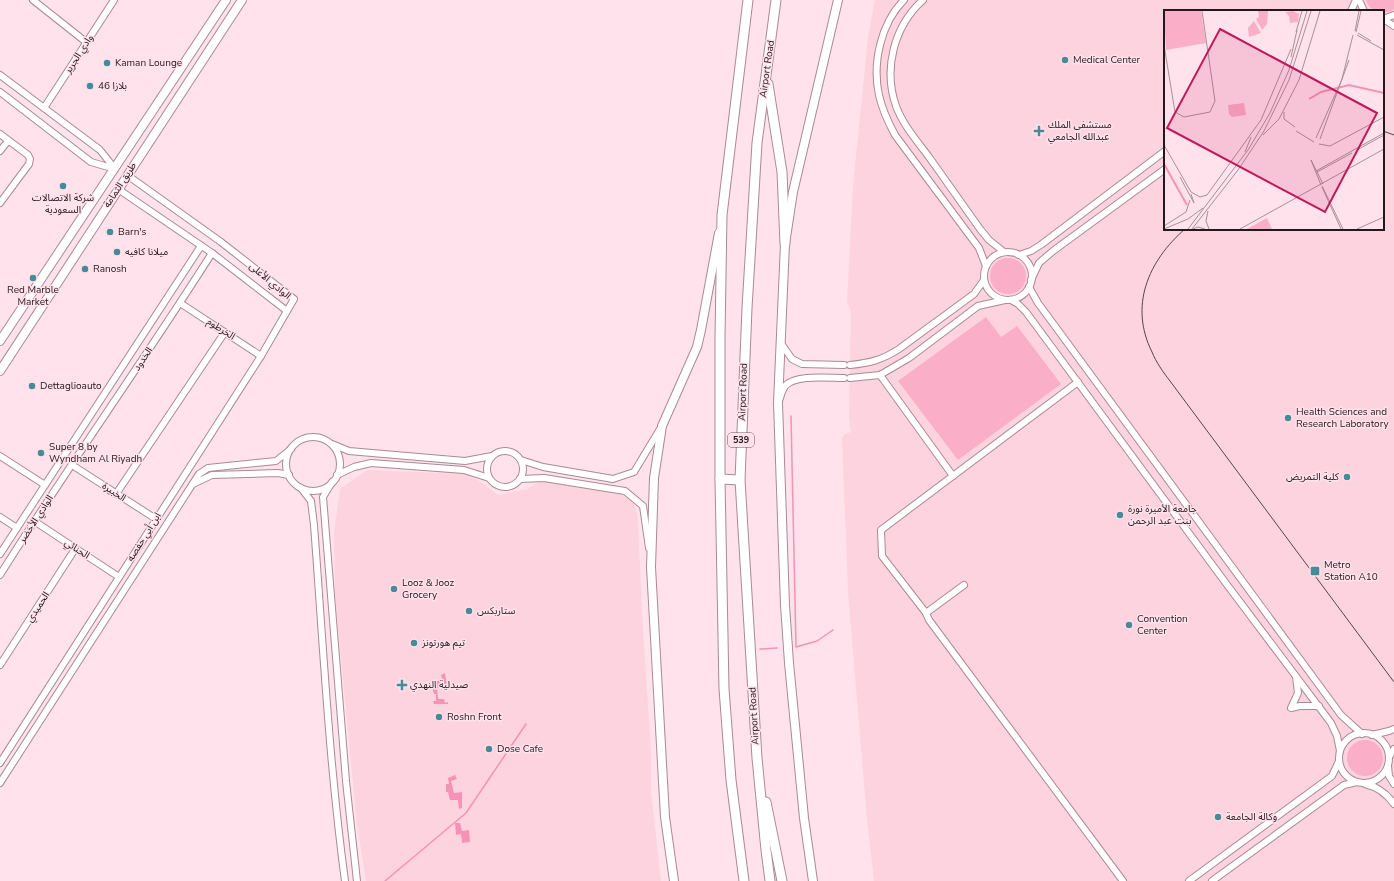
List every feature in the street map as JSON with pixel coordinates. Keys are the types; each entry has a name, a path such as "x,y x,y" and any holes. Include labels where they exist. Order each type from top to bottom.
{"highway":[{"name":"539","path":"744,881 731,780 724,690 720,479 720,337 722,215 748,0"},
{"name":"Airport Road","path":"770,881 756,752 740,480 747,308 757,143 776,0"},
{"path":"766,74 782,172 785,244"},
{"path":"720,479 740,480"},
{"path":"756,752 782,881"}],"main road":[{"name":"طريق الثمامة","path":"0,342 226,0"},
{"name":"طريق الثمامة","path":"0,371 242,0"},
{"path":"813,881 804,818 789,663 785,605 778,403 785,244 793,192 838,0"},
{"path":"674,881 665,817 651,567 654,478 662,426 697,347 722,215"}],"street":[{"path":"33,0 86,42"},
{"name":"وادي الجرير","path":"44,108 114,0"},
{"path":"904,0 892,15 880,50 877,78 881,102 888,122 895,134 978,248 986,266"},
{"path":"923,0 905,20 896,39 891,62 891,75 896,105 907,127 980,229 989,240 1004,252"},
{"path":"1352,10 1357,0 1363,10"},
{"path":"1384,19 1394,15"},
{"path":"1384,20 1394,26"},
{"path":"0,75 100,150 115,169"},
{"path":"0,92 91,162 115,169"},
{"path":"0,134 28,155 30,159 30,164 0,203"},
{"path":"0,151 8,141"},
{"path":"1019,255 1032,251 1042,244 1164,152"},
{"path":"778,403 785,386 793,381 806,378 847,378 880,375 909,358 978,306 1018,298 1025,293 1039,263 1053,251 1164,170"},
{"name":"الوادي الأعلى","path":"118,189 201,246 287,311 294,299 221,242 127,175"},
{"name":"الخدود","path":"66,453 201,246"},
{"path":"1189,881 1332,776 1339,761 1340,751 1337,736 1331,722 1225,582 1026,312 1018,304 997,298 986,288 984,273 990,260 1004,252 1012,252 1025,259 1031,273 1030,283 1038,303 1341,714 1362,734"},
{"name":"الخدود","path":"72,465 212,254"},
{"path":"780,342 792,359 802,364 847,365 870,363 899,349 974,294 984,280"},
{"name":"الخرطوم","path":"180,303 226,332 260,356"},
{"name":"ابن أبي حفصه","path":"0,763 260,356 287,311"},
{"path":"116,494 226,332"},
{"path":"880,375 953,476"},
{"path":"1078,382 881,530 882,556 1123,881"},
{"path":"0,783 199,474 208,468 276,460 305,438 314,437 322,438 349,451 465,461 492,456 500,451 506,451 512,452 528,464 613,479 634,472 662,426"},
{"path":"330,443 336,450 340,466 337,475 323,497 346,781 357,881"},
{"path":"290,449 286,466 289,475 311,501 340,846 346,881"},
{"name":"الوادي الأخضر","path":"0,554 66,453"},
{"path":"0,456 45,485"},
{"path":"492,456 487,463 486,468 489,478 494,484 506,487 512,486 520,479 523,472 521,460"},
{"path":"337,475 354,467 371,463 464,470 489,478"},
{"name":"الوادي الأخضر","path":"0,575 72,465"},
{"name":"الخبيرة","path":"72,465 156,519"},
{"path":"192,485 212,476 278,473 289,475"},
{"path":"520,479 544,478 625,491 643,506 651,567"},
{"path":"301,488 318,490 326,487 332,482"},
{"path":"0,517 17,528"},
{"name":"الحنائي","path":"34,521 119,577"},
{"name":"الحميدي","path":"0,665 76,549"},
{"path":"926,614 964,585"},
{"path":"1296,675 1298,693 1291,708 1300,706 1319,706"},
{"path":"1340,751 1343,744 1355,735 1372,735 1389,731 1394,728"},
{"path":"1372,735 1384,743 1388,749 1388,766 1390,776 1394,784"},
{"path":"1389,757 1394,749"},
{"path":"1339,761 1341,768 1350,779 1376,787 1390,798 1394,804"},
{"path":"1212,881 1344,785 1370,783 1378,779 1388,766"}],"shaded area":[{"name":"جامعة الأميرة نورة بنت عبد الرحمن","path":"875,0 1394,0 1394,881 874,881 867,819 848,592 842,438 845,434 851,432 849,417 851,311 847,302 853,186 868,37"},
{"path":"1366,0 1394,0 1394,9 1384,13 1384,10 1374,10"},
{"path":"1011,258 1021,263 1025,269 1025,283 1021,289 1015,293 1005,294 995,289 991,283 990,273 995,263 1001,259"},
{"path":"986,317 1001,337 1017,326 1061,384 958,460 898,381"},
{"path":"367,470 467,474 478,480 498,495 527,489 542,480 619,493 629,499 634,505 637,513 638,525 651,753 651,791 661,881 366,881 357,825 335,596 334,533 340,489"},
{"path":"445,673 447,687 437,688 438,699 444,699 445,703 448,702 448,704 434,704 433,701 436,701 436,694 434,694 432,687 437,686 437,684 433,684 433,681 442,681 441,675"},
{"path":"1365,740 1378,745 1383,758 1378,771 1365,776 1352,771 1347,758 1352,745"},
{"path":"455,775 457,779 451,781 454,793 462,792 462,808 459,809 458,800 450,800 448,792 446,792 446,784 449,784 448,778"},
{"path":"455,823 460,823 462,831 469,830 470,842 462,843 461,834 456,835"}],"waterway":[{"path":"791,416 796,647 817,641 833,630"},
{"path":"760,649 777,648"},
{"path":"385,881 466,813 526,724"}],"tram line":[{"path":"1384,131 1394,135"},
{"path":"1184,230 1161,255 1152,270 1146,285 1142,318 1145,335 1154,356 1165,374 1394,682"}],"place":[{"name":"Medical Center","path":"1065,60"},
{"name":"Kaman Lounge","path":"107,63"},
{"name":"بلازا 46","path":"90,86"},
{"name":"مستشفى الملك عبدالله الجامعي","path":"1039,131"},
{"name":"شركة الاتصالات السعودية","path":"63,186"},
{"name":"Barn's","path":"110,232"},
{"name":"ميلانا كافيه","path":"117,252"},
{"name":"Ranosh","path":"85,269"},
{"name":"Red Marble Market","path":"33,278"},
{"name":"Dettaglioauto","path":"32,386"},
{"name":"Health Sciences and Research Laboratory","path":"1288,418"},
{"name":"Super 8 by Wyndham Al Riyadh","path":"41,453"},
{"name":"كلية التمريض","path":"1347,477"},
{"name":"جامعة الأميرة نورة بنت عبد الرحمن","path":"1120,515"},
{"name":"Metro Station A10","path":"1315,571"},
{"name":"Looz & Jooz Grocery","path":"394,589"},
{"name":"ستاربكس","path":"469,611"},
{"name":"Convention Center","path":"1129,625"},
{"name":"تيم هورتونز","path":"414,643"},
{"name":"صيدلية النهدي","path":"402,685"},
{"name":"Roshn Front","path":"439,717"},
{"name":"Dose Cafe","path":"489,749"},
{"name":"وكالة الجامعة","path":"1218,817"}]}
